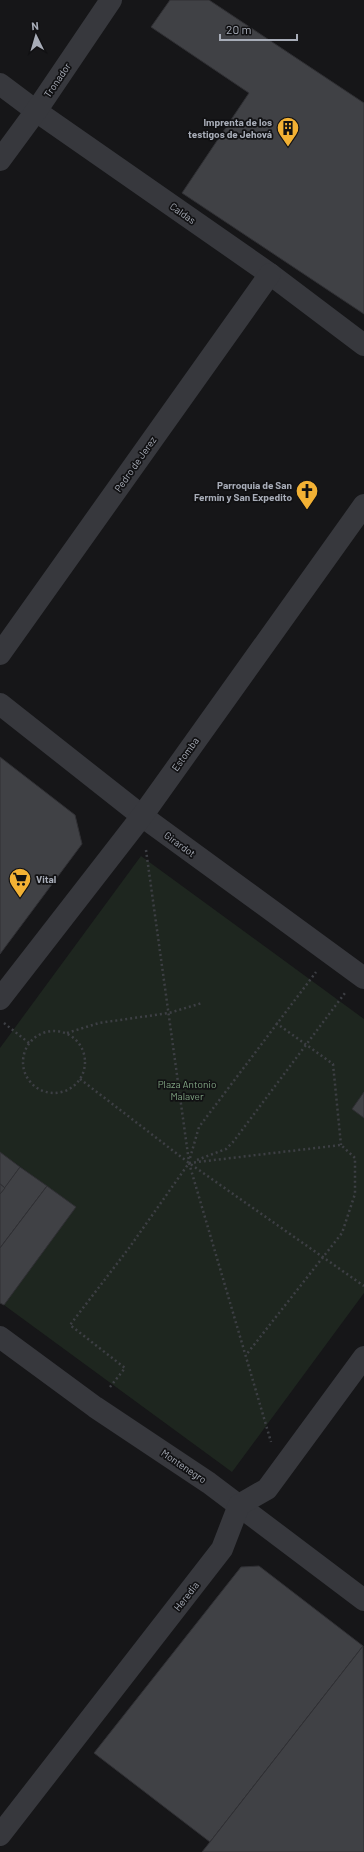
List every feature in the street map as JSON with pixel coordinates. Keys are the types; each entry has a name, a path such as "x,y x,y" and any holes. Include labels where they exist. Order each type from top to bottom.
{"street":[{"name":"Tronador","path":"0,160 36,111 111,0"},
{"name":"Caldas","path":"0,84 36,111 270,274 364,345"},
{"name":"Pedro de Jerez","path":"0,654 270,274"},
{"name":"Estomba","path":"0,999 142,816 364,505"},
{"name":"Girardot","path":"0,704 142,816 362,976"},
{"name":"Montenegro","path":"0,1337 95,1407 239,1505 364,1600"},
{"path":"239,1505 267,1490 364,1357"},
{"name":"Heredia","path":"0,1835 222,1549 239,1505"}],"path":[{"path":"142,816 189,1163 280,1472"},
{"path":"95,1407 125,1368 70,1325 129,1248 189,1163 191,1149 198,1127 330,953"},
{"path":"189,1163 226,1149 233,1142 306,1045 362,976"},
{"path":"66,1033 99,1023 169,1012 202,1003"},
{"path":"0,1020 29,1043"},
{"path":"246,1355 342,1233 355,1194 355,1158 341,1146 333,1064 276,1023"},
{"path":"56,1030 66,1033 75,1038 81,1046 85,1056 85,1066 80,1079 68,1090 58,1093 47,1093 37,1089 27,1077 22,1062 24,1052 29,1043 46,1031 56,1030"},
{"path":"80,1079 189,1163 364,1286"},
{"path":"189,1163 341,1146"}],"green space":[{"name":"Plaza Antonio Malaver","path":"141,856 364,1019 364,1092 352,1109 364,1118 364,1293 232,1472 4,1305 76,1207 0,1152 0,1048"}],"building":[{"name":"Imprenta de los testigos de Jehová","path":"170,0 209,0 364,103 364,314 182,193 249,93 151,27"},
{"name":"Vital","path":"0,757 75,815 82,844 0,954"},
{"path":"364,1092 364,1118 352,1109"},
{"path":"0,1152 20,1167 5,1188 0,1184"},
{"path":"20,1167 47,1186 0,1248 0,1194"},
{"path":"0,1184 5,1188 0,1194"},
{"path":"47,1186 76,1207 4,1305 0,1303 0,1248"},
{"path":"259,1566 363,1646 210,1842 94,1753 241,1567"},
{"path":"363,1646 364,1852 202,1852 210,1842"}],"place":[{"name":"Imprenta de los testigos de Jehová","path":"288,148"},
{"name":"Parroquia de San Fermín y San Expedito","path":"307,510"},
{"name":"Vital","path":"20,898"}]}
